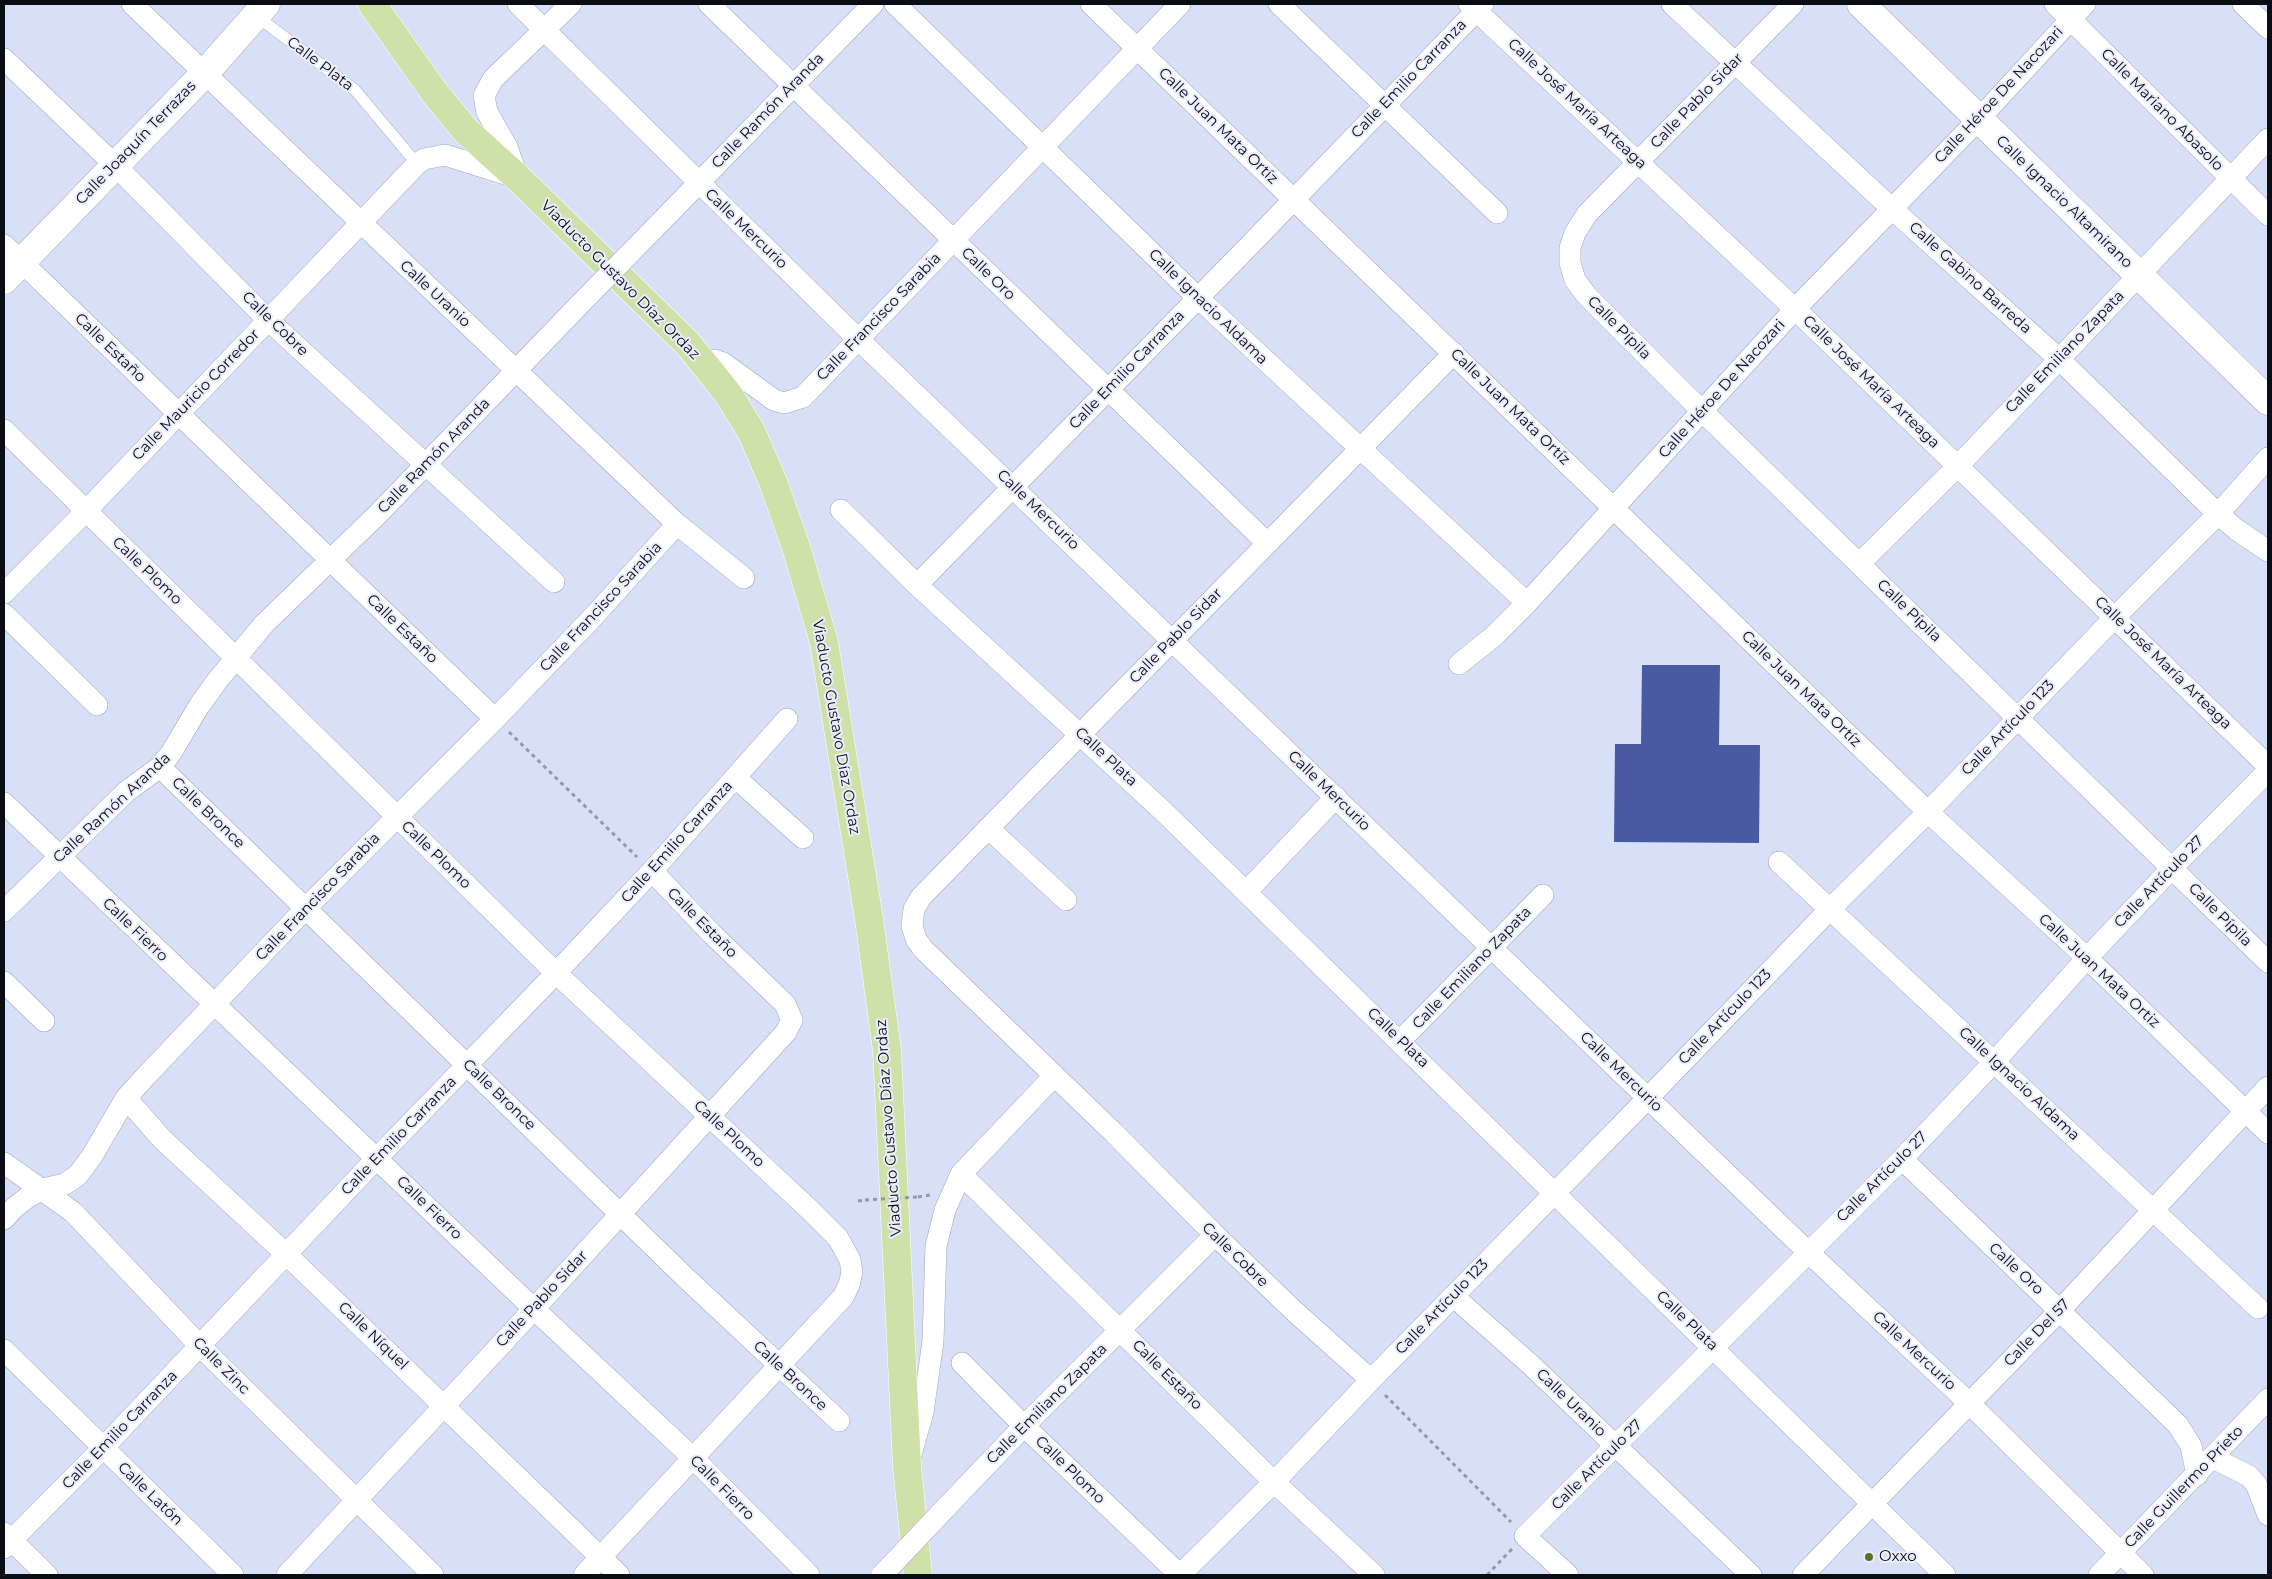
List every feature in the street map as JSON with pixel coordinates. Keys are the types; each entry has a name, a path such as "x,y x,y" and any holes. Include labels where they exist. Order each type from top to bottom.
{"main road":[{"name":"Viaducto Gustavo Díaz Ordaz","path":"372,4 434,92 466,131 518,178 687,343 728,394 751,431 773,482 796,548 824,642 869,919 887,1050 907,1467 918,1575"}],"street":[{"name":"Calle Uranio","path":"132,4 677,524 744,578"},
{"name":"Calle Mercurio","path":"518,4 858,339 1014,486 1808,1252 1969,1403 2143,1575"},
{"path":"518,178 507,147 487,112 484,96 493,79 571,4"},
{"name":"Calle Oro","path":"710,4 1267,543"},
{"name":"Calle Ramón Aranda","path":"4,911 127,791 160,767 181,738 199,706 234,658 264,624 331,561 426,465 792,85 873,4"},
{"name":"Calle Ignacio Aldama","path":"895,4 1197,298 1359,450 1527,603"},
{"name":"Calle Juan Mata Ortíz","path":"1091,4 1928,812"},
{"name":"Calle Francisco Sarabia","path":"705,365 716,360 723,363 774,400 784,403 803,397 1180,4"},
{"path":"1279,4 1497,213"},
{"name":"Calle Gabino Barreda","path":"1672,4 1736,61 1891,208 2058,358 2218,514 2237,530 2268,551"},
{"name":"Calle Pablo Sidar","path":"1570,248 1575,233 1587,214 1793,4"},
{"name":"Calle Ignacio Altamirano","path":"1860,4 2268,401"},
{"name":"Calle Mariano Abasolo","path":"2055,4 2268,215"},
{"name":"Calle Héroe De Nacozari","path":"1460,664 1494,636 1527,603 1795,309 1979,119 2085,4"},
{"path":"2243,4 2268,28"},
{"name":"Calle Emilio Carranza","path":"917,584 1384,105 1476,6"},
{"name":"Calle José María Arteaga","path":"1476,6 2115,616 2268,766"},
{"name":"Calle Joaquín Terrazas","path":"10,263 115,165 205,73 262,8"},
{"name":"Calle Cobre","path":"4,59 115,165 268,320 554,582"},
{"name":"Calle Emiliano Zapata","path":"1860,563 1958,466 2058,358 2268,140"},
{"name":"Calle Mauricio Corredor","path":"4,593 86,511 417,164 424,159 445,155 518,178"},
{"name":"Calle Pípila","path":"1570,248 1570,263 1575,280 1587,296 1702,411 2173,867 2268,962"},
{"name":"Calle Estaño","path":"10,263 178,414 495,719"},
{"name":"Calle Pablo Sidar","path":"912,926 914,909 921,897 1454,353"},
{"name":"Calle Plomo","path":"4,430 556,973 710,1115 838,1238 850,1260 852,1272 850,1285 843,1297 780,1367"},
{"name":"Calle Artículo 123","path":"1180,1575 1274,1482 1830,908 1928,812 2115,616 2218,514 2268,458"},
{"name":"Calle Plata","path":"841,510 917,584 1081,734 1246,892 1945,1575"},
{"name":"Calle Francisco Sarabia","path":"4,1219 15,1207 43,1189 65,1184 78,1175 126,1098 305,909 495,719 592,618 677,524"},
{"path":"4,614 97,705"},
{"name":"Calle Emilio Carranza","path":"6,1540 103,1448 377,1158 556,973 652,871 787,719"},
{"name":"Calle Bronce","path":"160,767 305,909 468,1064 620,1214 839,1421"},
{"name":"Calle Artículo 27","path":"1525,1536 1902,1159 1995,1061 2087,958 2268,771"},
{"path":"736,778 803,838"},
{"path":"1246,892 1336,797"},
{"name":"Calle Fierro","path":"4,803 214,1005 694,1459 808,1575"},
{"name":"Calle Juan Mata Ortiz","path":"1928,812 2087,958 2268,1133"},
{"path":"988,828 1066,900"},
{"name":"Calle Ignacio Aldama","path":"1779,862 1995,1061 2258,1308"},
{"name":"Calle Estaño","path":"652,871 711,933 785,1004 792,1020"},
{"name":"Calle Emiliano Zapata","path":"1400,1041 1543,895"},
{"name":"Calle Cobre","path":"912,926 916,939 923,949 1292,1310 1371,1380"},
{"path":"4,982 44,1021"},
{"name":"Calle Pablo Sidar","path":"287,1575 775,1046 786,1032 792,1020"},
{"path":"907,1467 923,1412 933,1341 936,1246 945,1210 962,1174 1054,1076"},
{"name":"Calle Del 57","path":"1803,1575 2060,1310 2268,1087"},
{"name":"Calle Níquel","path":"126,1098 162,1139 444,1404 619,1575"},
{"name":"Calle Oro","path":"1902,1159 2178,1425 2191,1446 2197,1475"},
{"name":"Calle Zinc","path":"4,1163 73,1212 200,1346 433,1575"},
{"name":"Calle Estaño","path":"962,1174 1274,1482 1374,1575"},
{"name":"Calle Emiliano Zapata","path":"882,1575 1024,1426 1215,1235"},
{"name":"Calle Uranio","path":"1453,1296 1525,1359 1750,1575"},
{"name":"Calle Latón","path":"4,1350 233,1575"},
{"name":"Calle Plomo","path":"962,1363 1024,1426 1180,1575"},
{"path":"584,1575 780,1367"},
{"name":"Calle Guillermo Prieto","path":"2099,1575 2268,1399"},
{"path":"2212,1458 2249,1476 2260,1492 2268,1515"},
{"path":"1525,1536 1568,1575"},
{"path":"6,1540 47,1575"}],"lane":[{"name":"Calle Plata","path":"262,8 355,90 417,164"}],"path":[{"path":"495,719 652,871"},
{"path":"858,1201 918,1197"},
{"path":"1371,1380 1525,1536 1487,1575"}],"building":[{"path":"1642,665 1720,665 1719,745 1760,745 1759,843 1614,842 1615,744 1641,744"}],"place":[{"name":"Oxxo","path":"1869,1557"}]}
